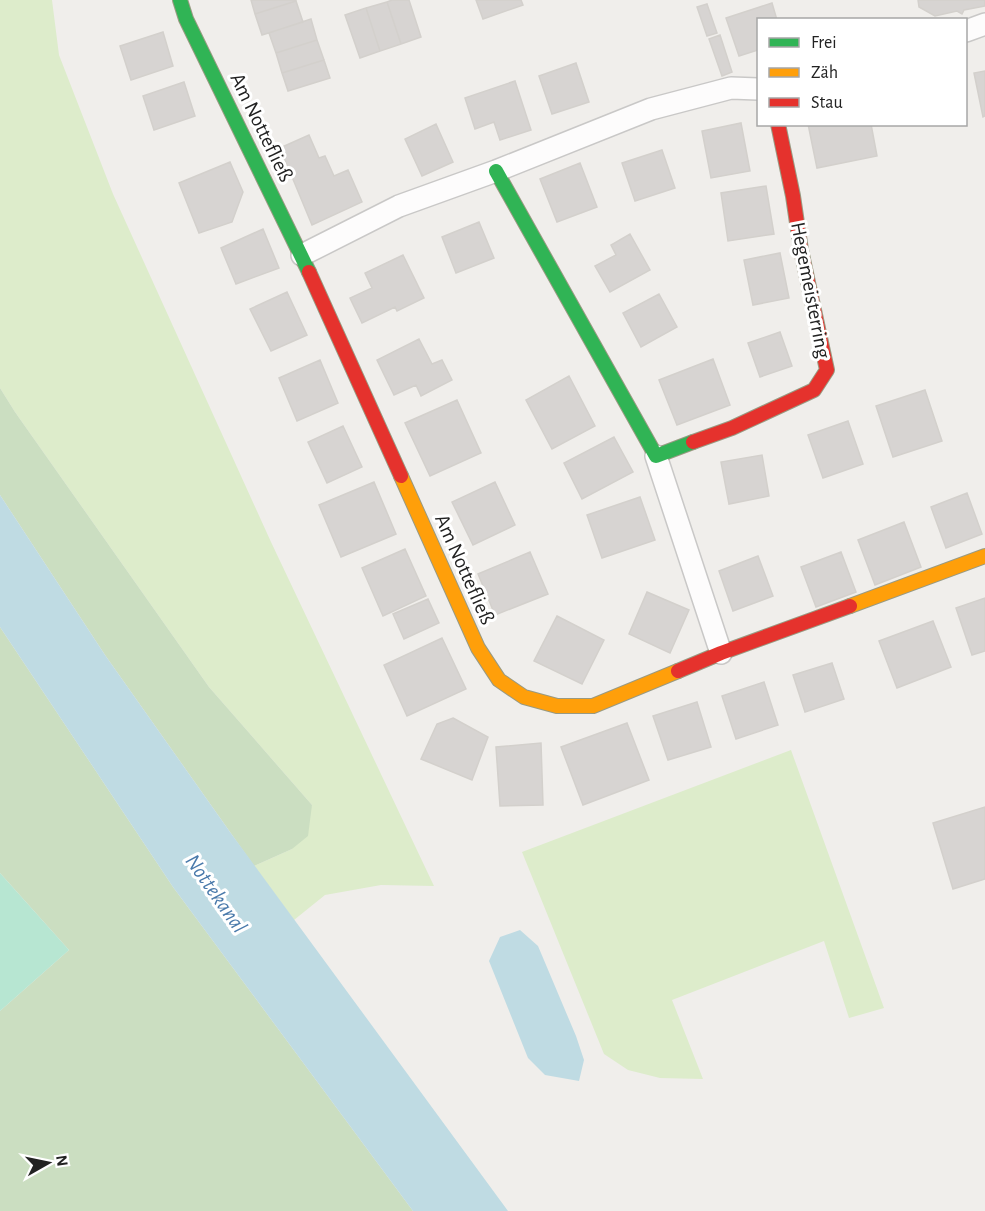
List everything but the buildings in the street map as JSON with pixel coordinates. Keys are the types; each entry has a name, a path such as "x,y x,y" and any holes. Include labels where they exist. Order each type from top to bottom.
{"street":[{"name":"Am Nottefließ","path":"180,0 186,19 302,255 478,648 499,681 524,698 546,704 594,706 721,653 985,555"},
{"path":"967,31 985,24"},
{"path":"302,255 399,206 496,171 651,109 731,88 757,89"},
{"name":"Hegemeisterring","path":"656,456 732,428 814,390 827,370 801,249 778,126"},
{"path":"496,171 656,456 721,653"}],"green space":[{"path":"0,0 52,0 59,55 113,194 271,542 434,886 381,885 325,895 294,920 254,866 292,849 312,805 209,687 0,388"},
{"path":"0,388 209,687 312,805 308,836 292,849 254,866 105,655 0,495"},
{"path":"0,627 173,887 413,1211 0,1211 0,1011 69,950 0,873"},
{"path":"791,750 884,1008 849,1018 824,941 672,1000 703,1079 660,1078 628,1070 604,1054 522,852"},
{"path":"0,873 69,950 0,1011"}],"water":[{"name":"Nottekanal","path":"0,495 105,655 230,832 508,1211 413,1211 173,887 0,627"},
{"path":"520,930 538,946 576,1036 584,1060 579,1081 545,1075 528,1058 489,961 500,937"}],"traffic: fast":[{"path":"180,0 186,19 309,272"},
{"path":"496,171 656,456 693,442"}],"traffic: slow":[{"path":"401,476 478,648 499,680 524,697 557,706 593,706 678,671"},
{"path":"850,606 985,556"}],"traffic: jam":[{"path":"693,442 732,428 814,390 827,370 801,250 793,196 778,126"},
{"path":"309,272 401,476"},
{"path":"678,671 850,606"}]}
